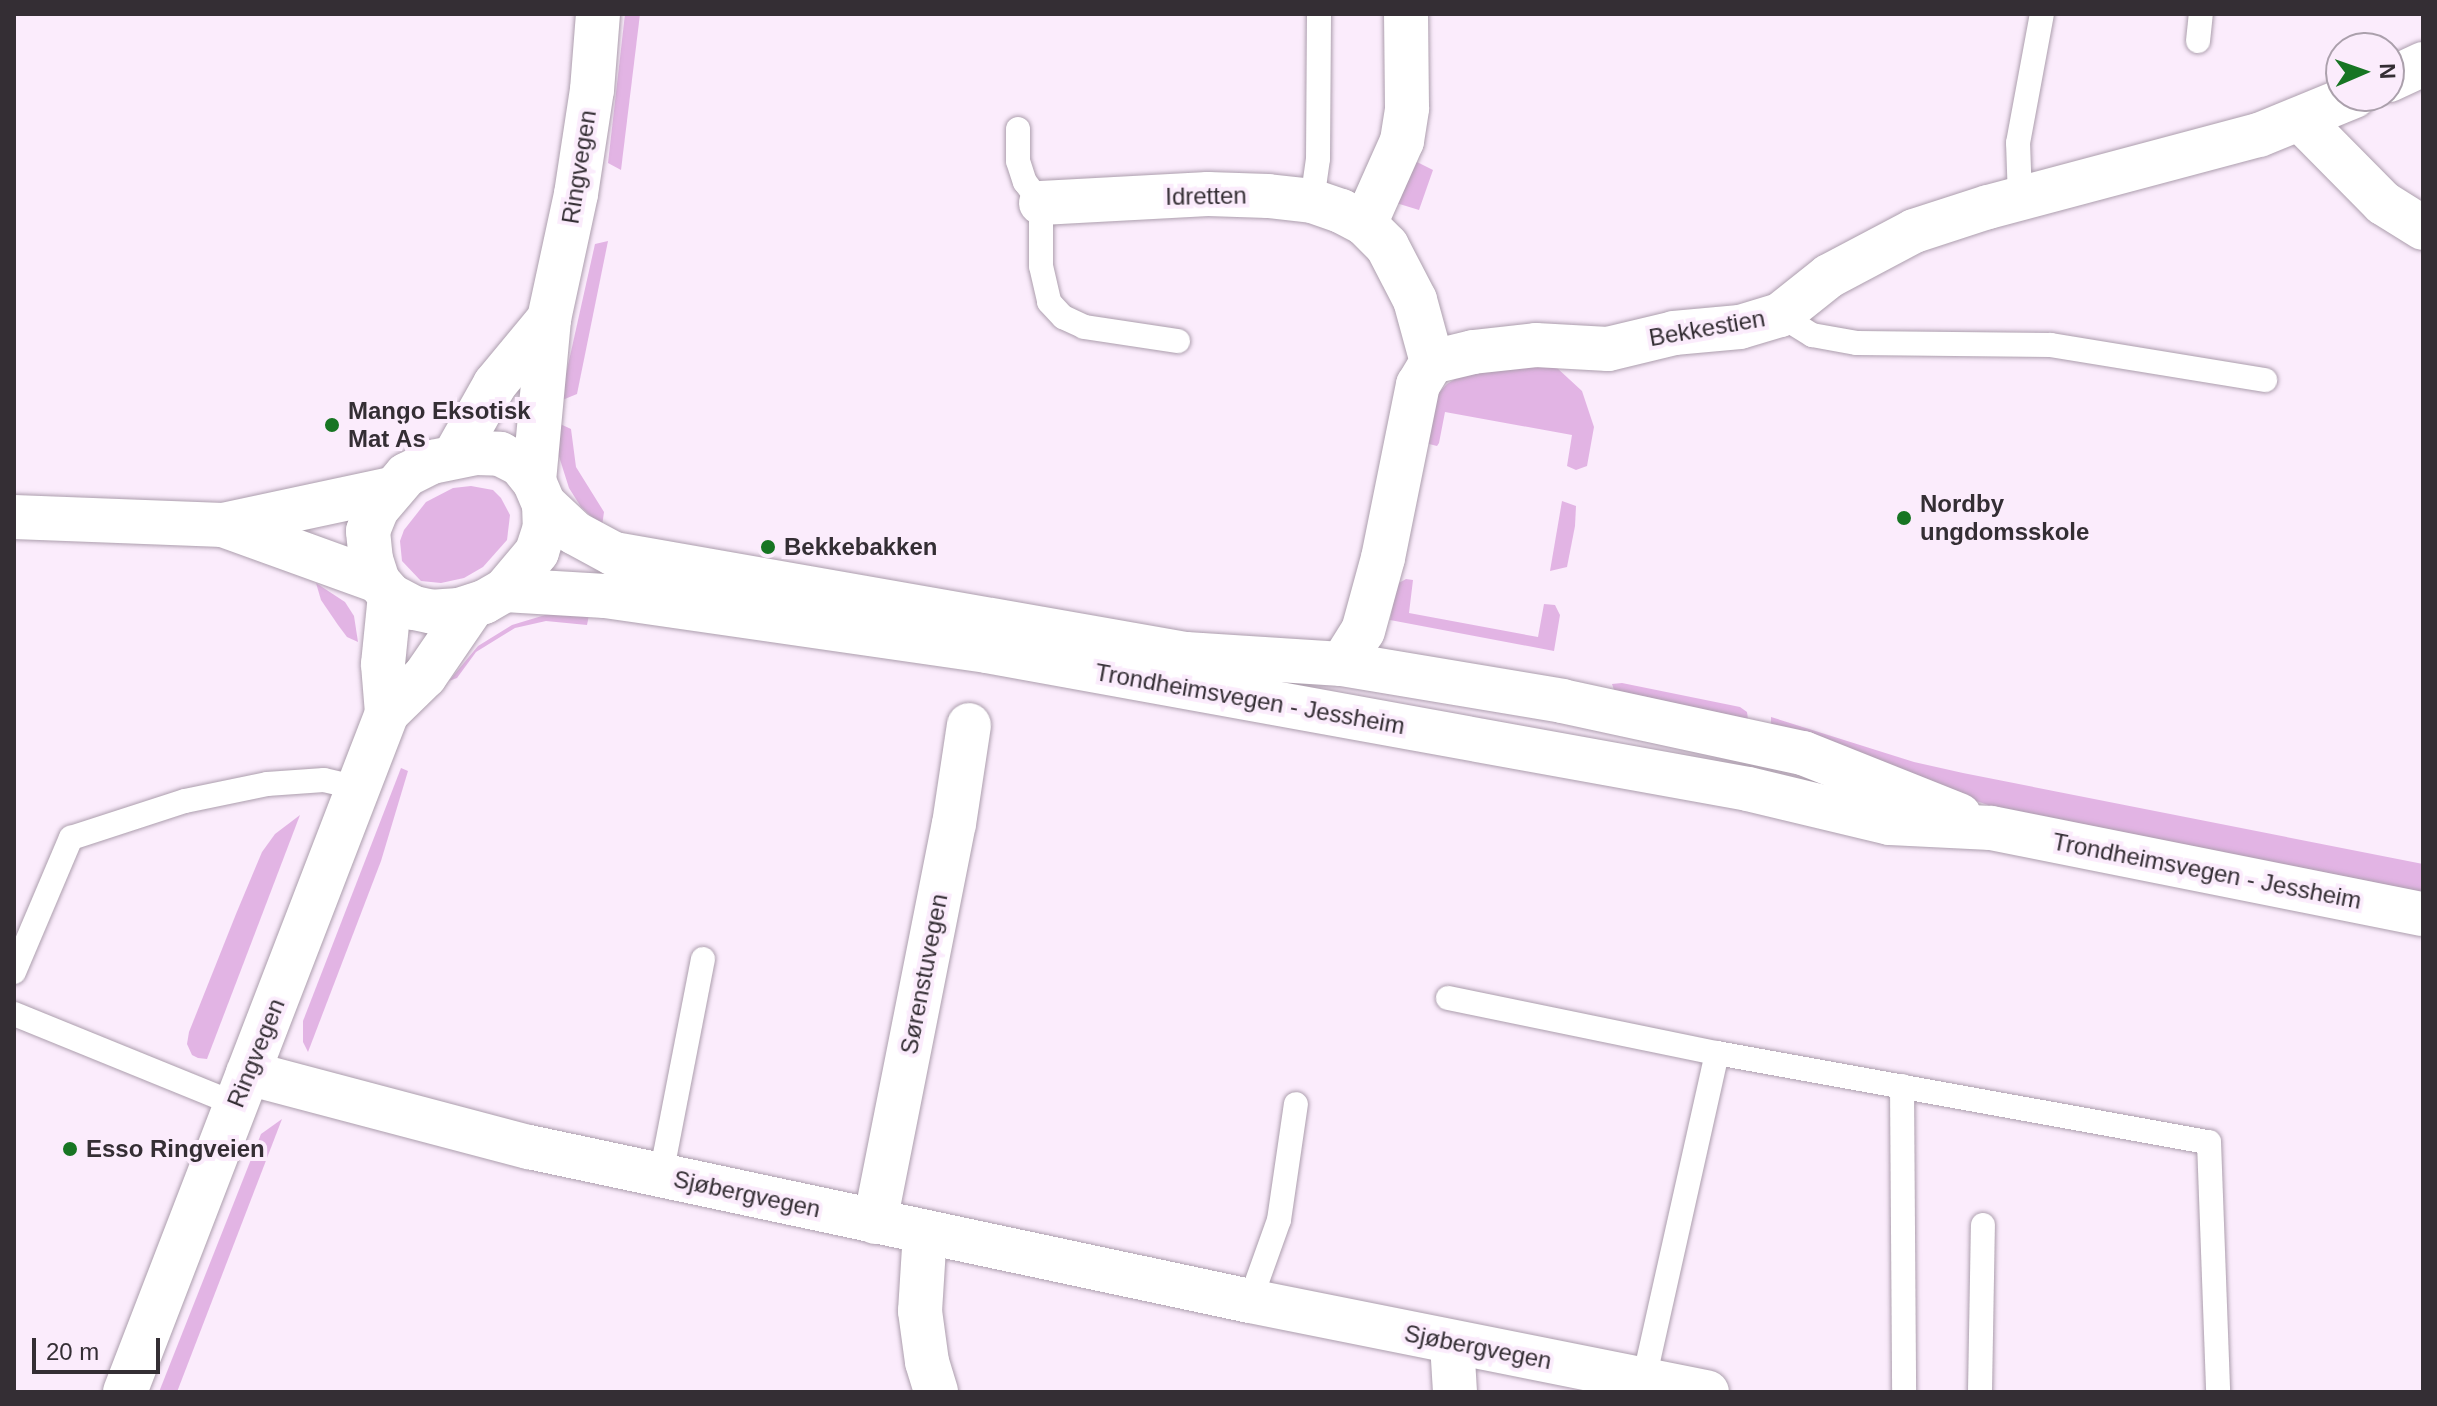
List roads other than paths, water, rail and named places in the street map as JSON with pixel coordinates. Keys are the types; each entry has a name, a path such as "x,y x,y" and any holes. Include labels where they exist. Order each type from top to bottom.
{"main road":[{"name":"Ringvegen","path":"539,493 549,319 576,194 598,14"},
{"path":"1365,224 1402,141 1407,108 1406,14"},
{"name":"Bekkestien","path":"1432,362 1473,352 1536,345 1608,349 1674,333 1740,327 1780,315 1829,276 1914,231 2301,120 2325,109"},
{"path":"2301,120 2383,203 2423,228"},
{"name":"Idretten","path":"1041,203 1208,194 1312,201 1365,224 1387,246 1415,300 1432,362"},
{"name":"Ringvegen","path":"455,455 495,384 549,319"},
{"path":"1342,664 1363,631 1383,558 1418,385 1432,362"},
{"path":"223,525 384,588 414,608 433,612 489,598 537,552 545,527 539,493 520,464 500,454 455,455 406,475 377,509 368,531 371,560 384,588"},
{"path":"14,517 223,525 391,489"},
{"name":"Trondheimsvegen - Jessheim","path":"539,493 575,533 614,554 1186,654 1342,664 1562,701 1803,753 1991,828"},
{"name":"Ringvegen","path":"125,1392 387,713 383,664 384,588"},
{"name":"Trondheimsvegen - Jessheim","path":"489,598 605,596 987,651 1748,789 1890,823 1991,828 2423,914"},
{"name":"Ringvegen","path":"387,713 425,676 489,598"},
{"name":"Sørenstuvegen","path":"875,1222 954,824 969,725"},
{"name":"Sjøbergvegen","path":"242,1088 1452,1343 1707,1392"},
{"path":"925,1232 920,1311 927,1362 936,1392"},
{"path":"1452,1343 1455,1392"}],"lane":[{"path":"1312,201 1318,159 1319,14"},
{"path":"2020,199 2018,143 2042,14"},
{"path":"2198,41 2201,14"},
{"path":"1018,129 1018,161 1025,182 1041,203 1041,266 1049,302 1063,317 1084,327 1178,341"},
{"path":"1780,315 1812,335 1857,343 2051,345 2265,380"},
{"path":"14,972 71,838 185,801 267,784 324,780 360,788"},
{"path":"661,1175 703,959"},
{"path":"1448,998 1717,1053 2209,1142 2218,1392"},
{"path":"14,1014 242,1088"},
{"path":"1644,1380 1717,1053"},
{"path":"1902,1086 1904,1392"},
{"path":"1250,1301 1279,1220 1296,1104"},
{"path":"1980,1392 1983,1225"}],"place":[{"name":"Mango Eksotisk Mat As","path":"332,425"},
{"name":"Nordby ungdomsskole","path":"1904,518"},
{"name":"Bekkebakken","path":"768,547"},
{"name":"Esso Ringveien","path":"70,1149"}]}
